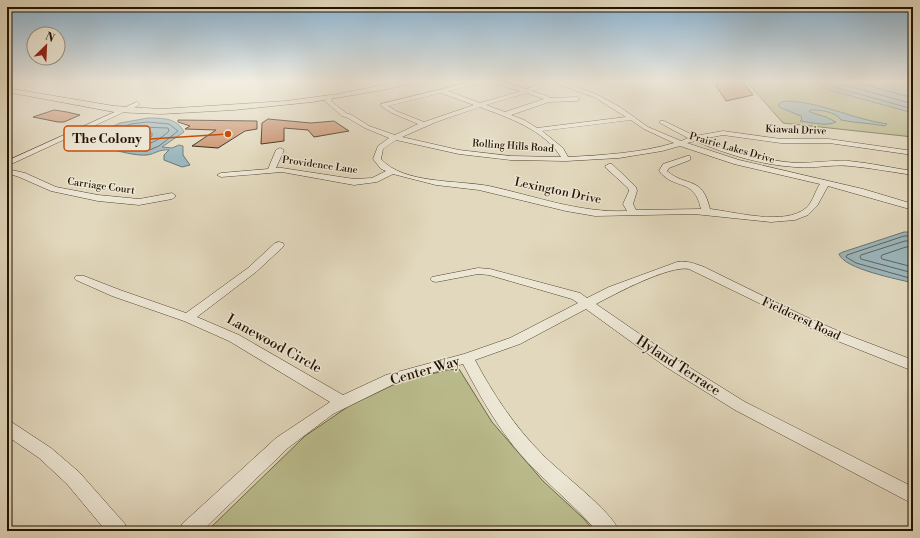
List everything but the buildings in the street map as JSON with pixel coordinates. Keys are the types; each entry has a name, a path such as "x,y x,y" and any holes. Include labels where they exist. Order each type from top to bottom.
{"main road":[{"path":"98,106 114,109 129,106"},
{"path":"131,106 172,111 264,106"}],"street":[{"path":"7,164 130,106"},
{"name":"Rolling Hills Road","path":"334,106 344,115 350,116 367,127 395,138 429,147 472,154 511,158 566,159 619,156 662,149 680,144"},
{"path":"387,106 394,112 424,124"},
{"path":"391,172 382,167 376,157 377,151 381,147 395,138 424,124 478,106"},
{"path":"484,106 522,120 537,130 560,150 566,159"},
{"path":"506,114 530,106"},
{"name":"Prairie Lakes Drive","path":"613,106 653,131 680,144 737,162 826,183 913,207"},
{"path":"7,158 114,109"},
{"path":"537,130 632,118"},
{"path":"662,122 671,128 741,154 785,164 806,165 840,163 913,174"},
{"name":"Kiawah Drive","path":"680,144 707,135 723,133 781,141 829,141 913,152"},
{"path":"271,170 280,150"},
{"path":"687,158 666,166 664,171 679,181 695,188 702,195 706,212"},
{"path":"609,166 632,187 633,191 628,204 633,213"},
{"name":"Providence Lane","path":"221,175 271,170 294,172 354,182 374,180 391,172"},
{"name":"Carriage Court","path":"7,171 22,175 54,189 98,198 139,202 172,196"},
{"name":"Lexington Drive","path":"391,172 421,179 490,189 585,212 706,212 766,219 794,217 807,213 816,204 823,186 826,183"},
{"path":"188,318 252,270 279,245"},
{"name":"Center Way","path":"189,531 282,443 328,410 342,402 391,380 467,358 515,341 638,279 681,264 692,266"},
{"name":"Fieldcrest Road","path":"692,266 812,325 913,366"},
{"name":"Hyland Terrace","path":"436,279 472,272 490,272 569,293 588,304 670,363 740,406 913,496"},
{"name":"Lanewood Circle","path":"80,278 116,293 188,318 248,345 342,402"},
{"path":"467,358 484,392 504,421 528,450 596,515 610,531"},
{"path":"7,428 45,453 73,478 118,531"}],"green space":[{"path":"768,106 913,106 913,137 783,123"},
{"path":"459,369 492,422 543,481 584,519 594,531 207,531 305,436 349,406 397,383 447,370"}],"water":[{"path":"779,106 818,106 862,119 887,124 885,126 841,120 832,113 816,110 809,111 836,122 823,124 800,121 802,119 801,116"},
{"path":"888,106 913,106 913,113"},
{"path":"148,118 159,118 173,121 181,127 184,132 162,147 172,148 179,145 183,146 183,155 190,165 182,167 164,160 164,155 169,150 162,150 147,155 133,154 108,149 106,143 90,137 120,123"},
{"path":"904,232 913,232 913,283 861,269 843,259 839,254 843,252"}],"place":[{"name":"The Colony","path":"228,134"}]}
